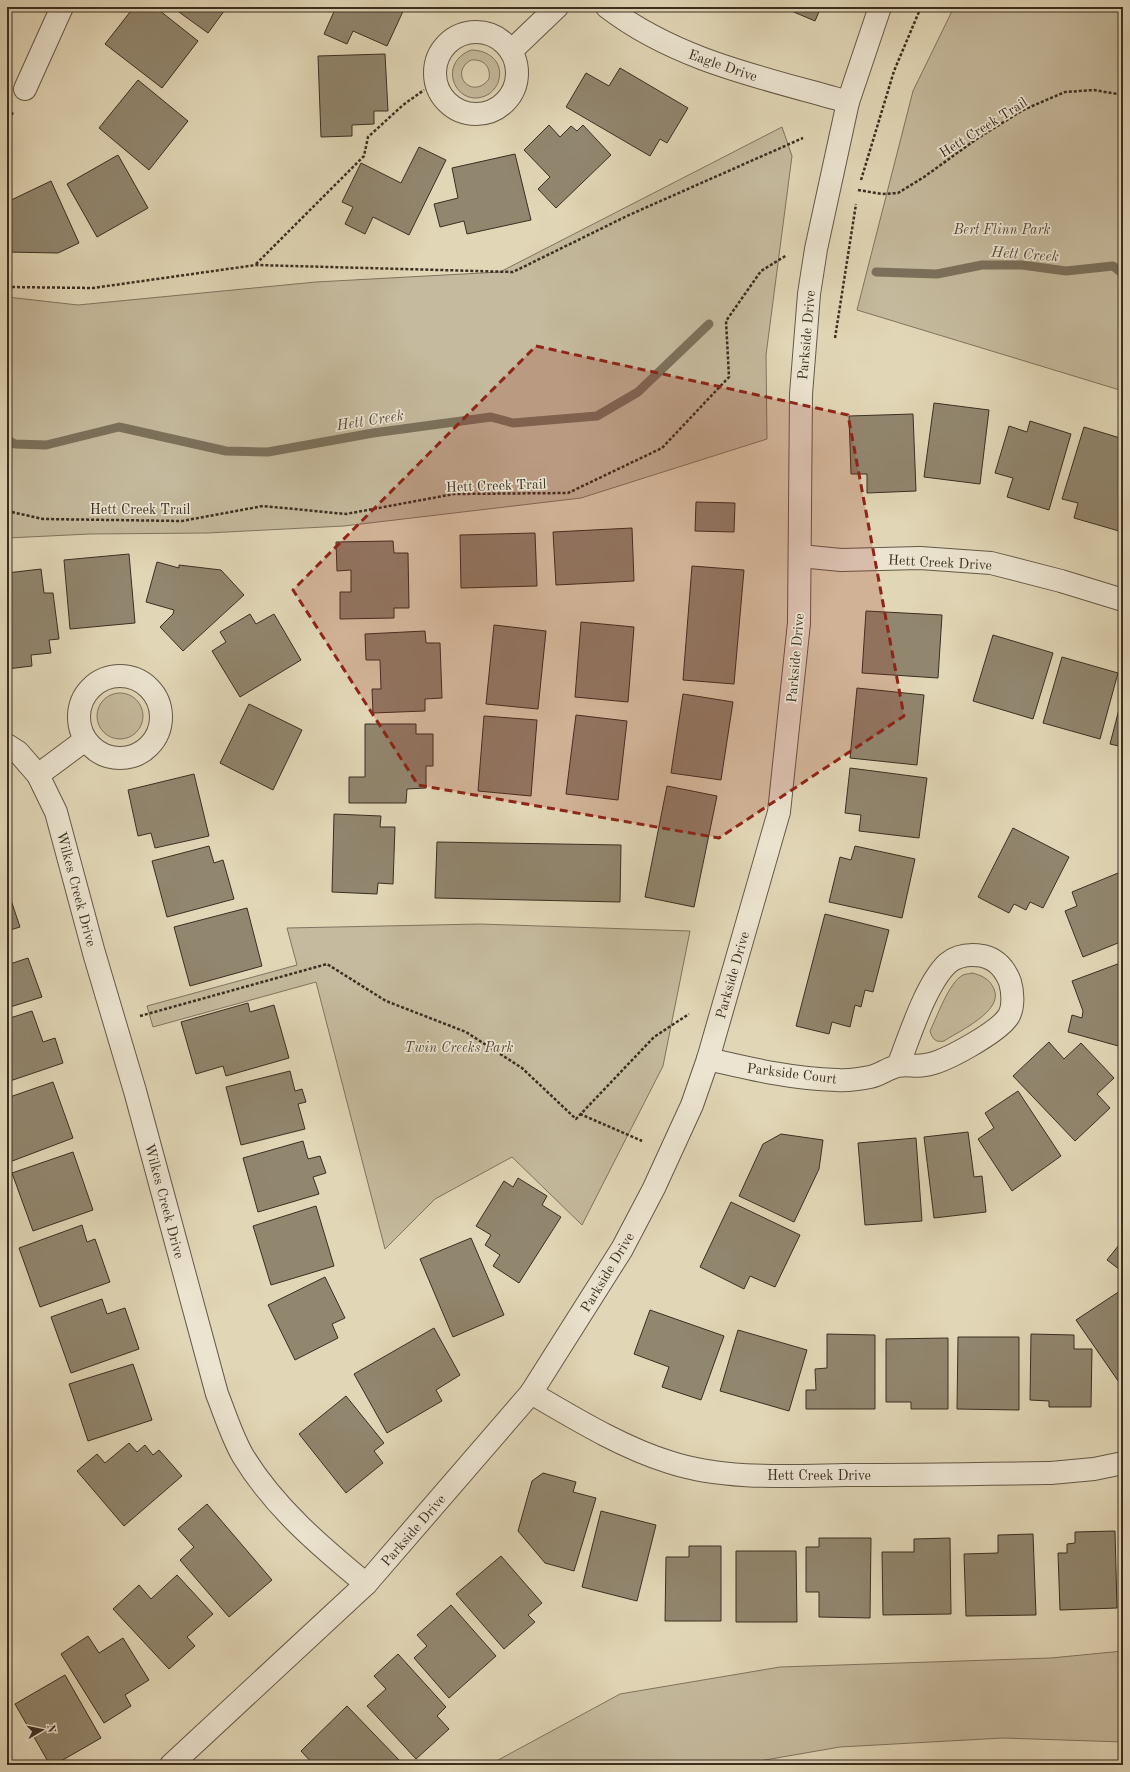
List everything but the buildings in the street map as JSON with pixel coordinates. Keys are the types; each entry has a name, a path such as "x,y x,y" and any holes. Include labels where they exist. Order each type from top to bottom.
{"street":[{"path":"25,89 62,7"},
{"path":"511,51 557,7"},
{"name":"Eagle Drive","path":"607,7 667,44 702,58 735,70 848,102"},
{"name":"Parkside Drive","path":"171,1765 366,1584 532,1393 622,1249 654,1188 692,1105 708,1059 779,812 799,623 801,394 809,294 816,249 848,102 880,7"},
{"name":"Hett Creek Drive","path":"800,556 841,560 920,558 991,563 1061,581 1123,600"},
{"path":"38,774 85,740"},
{"name":"Wilkes Creek Drive","path":"7,745 18,752 38,774 56,812 94,953 137,1098 217,1394 228,1423 243,1455 260,1481 323,1549 366,1584"},
{"name":"Parkside Court","path":"708,1059 772,1073 838,1080 870,1077 898,1066 926,1066 948,1058 1001,1025 1009,1016 1012,1004 1012,988 1007,975 998,963 987,957 974,955 961,957 949,963 940,973 927,994 898,1066"},
{"name":"Hett Creek Drive","path":"532,1393 581,1422 633,1448 669,1463 718,1473 772,1476 1051,1473 1094,1469 1123,1464"}],"path":[{"name":"Hett Creek Trail","path":"921,7 894,71 858,190 882,194 898,193 924,177 997,126 1024,110 1065,92 1094,90 1123,95"},
{"path":"256,265 364,156 368,137 403,105 424,90"},
{"path":"7,287 93,288 256,265 513,272 629,215 803,138"},
{"path":"834,340 857,198"},
{"name":"Hett Creek Trail","path":"7,511 43,519 182,521 263,506 346,514 454,494 568,493 662,448 729,378 726,321 761,272 787,255"},
{"path":"138,1016 327,964 386,1001 466,1032 522,1068 576,1119 654,1037 689,1014"},
{"path":"580,1114 642,1141"}],"highlighted area":[{"path":"536,346 848,415 904,716 719,838 418,785 293,590"}],"green space":[{"name":"Bert Flinn Park","path":"954,7 1123,7 1123,391 857,310 913,91"},
{"path":"471,50 483,52 493,58 499,67 500,73 498,83 493,91 478,98 468,97 460,92 455,84 453,75 454,66 460,57","holes":["471,60 483,62 488,67 489,71 489,79 482,85 476,87 465,83 462,78 464,65"]},
{"path":"782,127 792,156 766,355 767,439 581,498 344,526 207,533 90,534 7,538 7,297 78,305 316,282 500,272"},
{"path":"120,693 133,697 139,703 143,716 139,729 133,735 120,739 107,735 101,729 97,716 101,703 107,697"},
{"name":"Twin Creeks Park","path":"480,924 690,931 663,1066 582,1225 512,1157 435,1199 385,1249 316,982 153,1027 147,1006 297,965 287,928"},
{"path":"972,973 985,978 994,989 995,997 993,1005 978,1020 969,1026 944,1041 936,1041 930,1031 948,992 963,975"},
{"path":"1123,1651 1123,1742 1003,1738 840,1747 736,1765 489,1765 620,1694 780,1667 1051,1658"}],"waterway":[{"name":"Hett Creek","path":"876,272 937,274 982,265 1022,265 1066,271 1113,266 1123,274"},
{"name":"Hett Creek","path":"7,440 15,444 46,445 119,427 226,451 268,452 373,433 491,417 513,423 597,416 638,392 709,324"}]}
